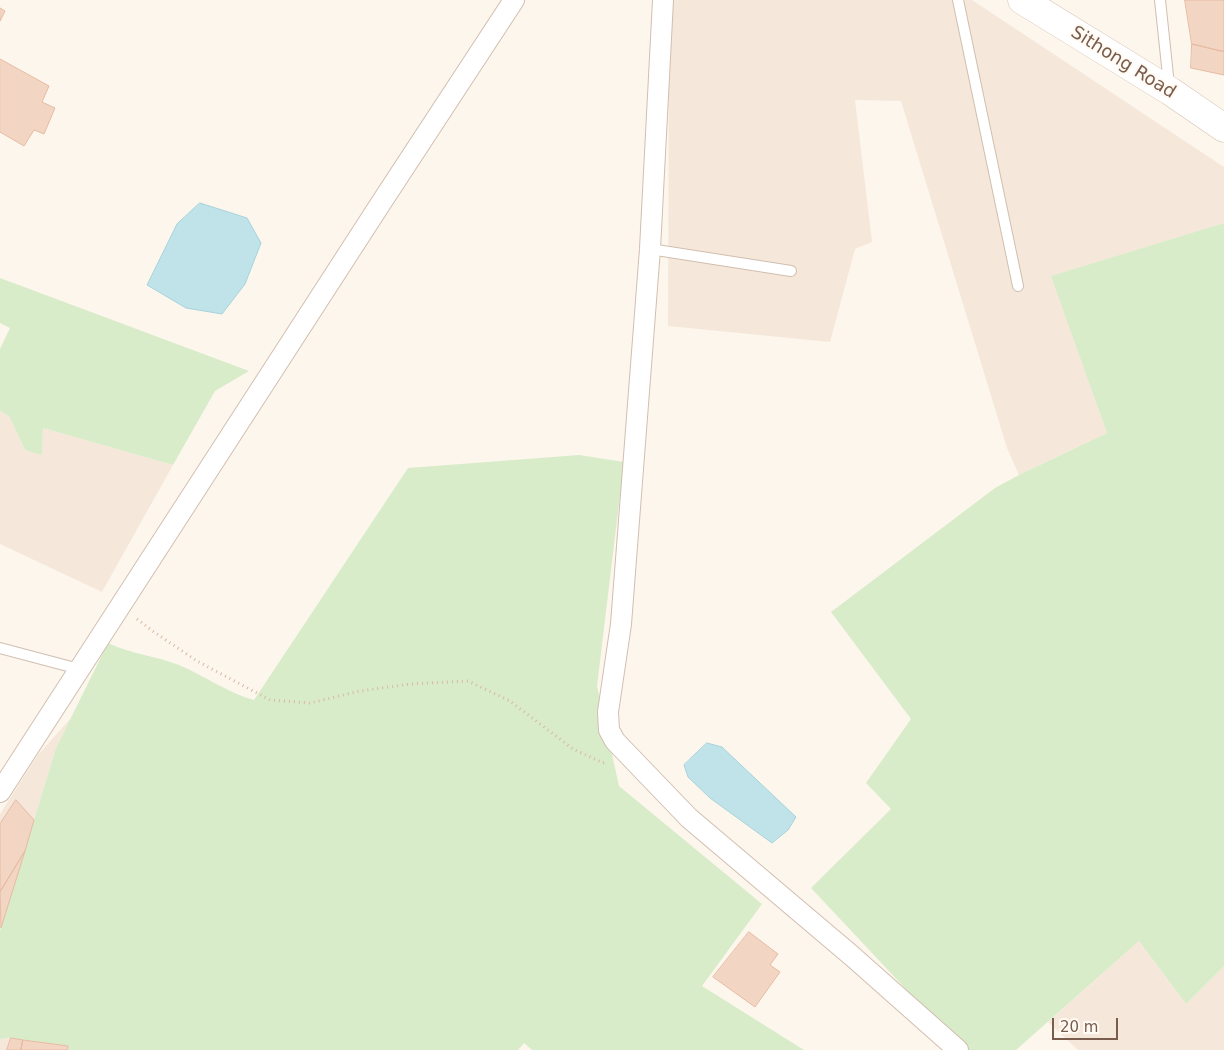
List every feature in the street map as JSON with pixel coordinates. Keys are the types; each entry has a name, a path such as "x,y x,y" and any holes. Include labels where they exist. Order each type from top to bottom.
{"main road":[{"name":"Sithong Road","path":"1022,0 1170,91 1224,128"}],"street":[{"path":"0,792 386,194 514,0"},
{"path":"663,0 650,248 621,624 608,712 609,730 615,741 689,818 845,950 958,1050"}],"lane":[{"path":"958,0 1018,286"},
{"path":"1160,0 1170,91"},
{"path":"650,248 791,272"},
{"path":"0,648 79,669"}],"path":[{"path":"120,606 154,632 198,661 270,700 310,703 360,691 410,684 468,681 510,701 573,749 603,763 631,758"}],"shaded area":[{"path":"669,0 972,0 1224,167 1224,223 1052,276 1107,433 1019,475 1007,448 901,101 855,100 872,242 855,249 830,342 668,326"},
{"path":"0,411 9,416 25,450 42,454 43,428 173,465 102,592 0,544"},
{"path":"71,718 56,748 0,931 0,814 37,756"},
{"path":"1139,941 1186,1004 1224,966 1224,1050 1078,1050 1048,1022"},
{"path":"11,1038 68,1046 67,1050 0,1050 0,1039"}],"green space":[{"path":"1224,223 1224,966 1186,1004 1139,941 1016,1050 963,1050 811,888 891,809 866,783 911,719 831,612 995,488 1107,433 1051,276"},
{"path":"0,278 249,371 215,391 173,465 43,428 42,455 25,450 9,416 0,411 0,349 10,328 0,323"},
{"path":"579,455 624,462 597,686 619,786 762,904 702,986 804,1050 532,1050 524,1043 518,1050 67,1050 68,1046 11,1038 0,1039 0,931 56,748 108,643 179,665 234,693 254,700 408,468"}],"water":[{"path":"200,203 247,218 261,243 245,284 222,314 186,308 147,285 177,224"},
{"path":"707,743 722,747 796,817 788,830 772,843 710,798 688,777 684,765"}],"building":[{"path":"1185,0 1224,0 1224,51 1192,44"},
{"path":"0,8 5,11 0,21"},
{"path":"1192,44 1224,51 1224,75 1191,68"},
{"path":"0,59 49,86 42,102 55,108 44,134 34,130 24,146 0,132"},
{"path":"16,800 34,820 25,851 0,892 0,824"},
{"path":"25,851 1,928 0,892"},
{"path":"749,932 778,954 770,965 780,972 755,1007 713,977"},
{"path":"11,1038 23,1040 21,1050 7,1050"},
{"path":"23,1040 68,1046 67,1050 21,1050"}]}
